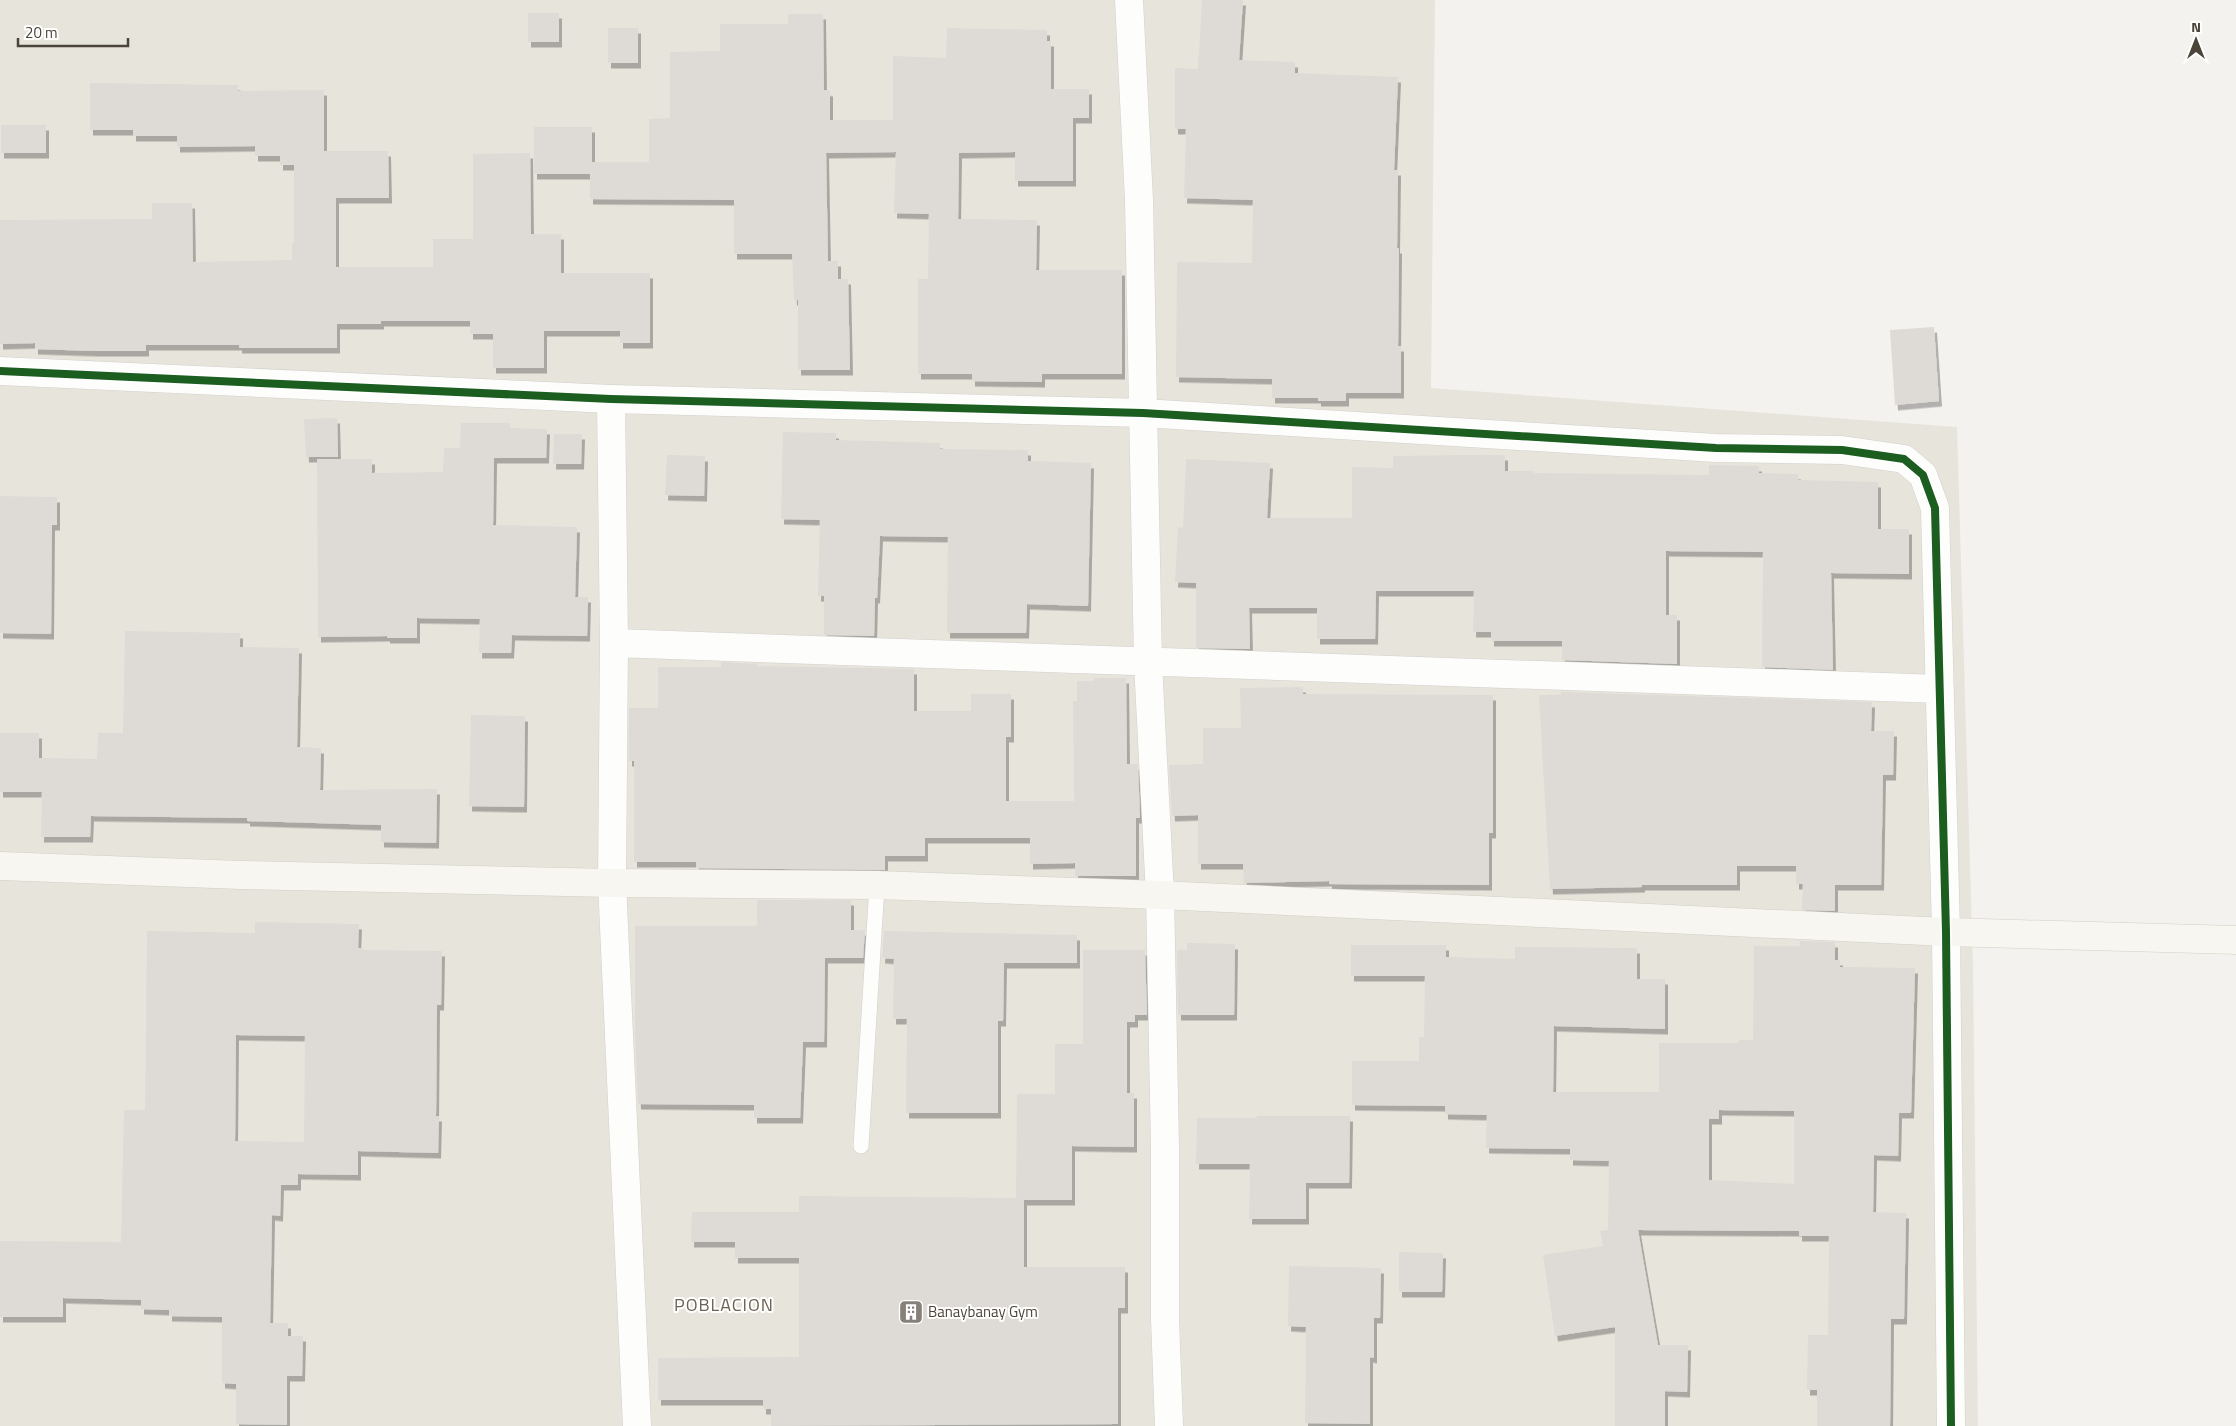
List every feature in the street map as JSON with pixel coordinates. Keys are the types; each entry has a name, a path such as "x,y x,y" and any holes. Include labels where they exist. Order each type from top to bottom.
{"street":[{"path":"1129,0 1139,200 1148,662 1160,895 1165,1147 1165,1319 1169,1426"},
{"path":"0,371 611,399 1143,413 1716,448 1842,450 1904,459 1923,475 1935,508 1946,932 1951,1426"},
{"path":"611,399 614,643 612,883 637,1426"},
{"path":"614,643 1940,689"},
{"path":"0,866 240,875 612,883 877,886 1160,895 1946,932 2236,940"}],"lane":[{"path":"861,1146 877,886"}],"shaded area":[{"path":"0,0 1435,0 1431,388 1957,427 1973,965 1978,1426 0,1426"}],"building":[{"path":"1202,0 1243,0 1239,60 1295,62 1295,73 1398,77 1394,170 1398,170 1398,346 1401,346 1401,393 1346,393 1346,401 1318,401 1318,398 1272,398 1272,379 1176,377 1177,262 1252,263 1253,200 1184,198 1186,129 1175,129 1175,68 1198,69"},
{"path":"528,13 559,13 559,42 528,42"},
{"path":"788,14 823,14 824,90 830,91 830,120 893,120 893,56 946,58 947,28 1047,30 1047,41 1051,41 1051,89 1089,89 1089,118 1073,118 1073,181 1015,181 1015,152 959,153 958,219 1037,220 1036,270 1122,270 1122,374 1042,374 1042,382 972,381 972,374 918,374 918,279 928,279 929,214 894,213 896,152 826,153 828,261 838,261 838,279 848,279 850,370 798,370 798,300 794,300 792,254 734,254 734,200 590,199 590,174 534,174 534,127 592,127 592,162 649,162 649,119 670,118 670,52 720,51 720,24 788,24"},
{"path":"608,28 638,28 638,63 608,63"},
{"path":"90,83 238,85 238,91 324,90 324,151 388,151 389,198 336,198 336,267 433,267 433,239 473,239 473,154 530,153 531,234 561,234 561,273 650,273 650,343 620,343 620,331 544,331 544,368 493,368 493,334 470,334 470,321 381,321 381,324 337,324 337,348 239,348 239,345 146,345 146,351 94,351 35,349 35,343 0,344 0,220 152,219 152,203 192,203 193,262 292,260 292,243 294,243 294,165 280,165 280,156 255,156 255,146 177,147 177,136 133,136 133,130 90,130"},
{"path":"1,125 46,125 46,153 1,153"},
{"path":"1934,327 1939,401 1895,405 1890,330"},
{"path":"337,418 338,457 306,457 304,419"},
{"path":"461,423 510,423 510,428 547,429 546,458 494,458 493,525 577,527 575,597 588,597 587,636 512,635 511,653 479,653 480,619 417,618 417,638 387,638 387,636 318,637 317,459 372,459 372,473 443,472 444,448 460,448"},
{"path":"783,432 836,433 836,440 940,443 940,449 1028,450 1028,461 1091,463 1088,606 1027,604 1026,633 947,633 948,537 880,536 874,636 824,635 824,596 818,596 820,520 781,519"},
{"path":"554,434 582,434 581,464 553,464"},
{"path":"667,455 705,456 704,496 665,495"},
{"path":"1505,455 1505,471 1709,475 1709,465 1759,466 1759,473 1798,474 1798,480 1878,482 1878,529 1909,529 1909,574 1831,573 1833,670 1762,667 1763,552 1666,551 1666,615 1677,615 1677,664 1562,660 1562,641 1491,641 1491,632 1473,632 1474,591 1376,591 1375,639 1317,639 1317,608 1249,608 1250,649 1196,648 1196,583 1175,582 1178,527 1183,528 1186,459 1270,463 1267,518 1352,518 1352,467 1393,468 1393,456"},
{"path":"0,496 57,497 57,525 52,525 51,634 0,633"},
{"path":"125,631 240,633 240,647 299,648 297,747 321,748 320,790 437,789 436,843 381,842 381,825 247,821 247,818 91,816 90,837 41,837 42,792 0,792 0,733 39,733 39,758 97,759 98,733 123,733"},
{"path":"721,662 757,664 757,666 914,669 914,711 971,711 971,694 1011,694 1011,737 1006,737 1006,801 1074,801 1073,701 1077,701 1077,681 1094,681 1094,678 1126,678 1127,764 1138,764 1140,818 1136,818 1136,876 1075,876 1075,863 1030,864 1030,838 925,838 925,856 885,856 885,870 696,868 696,862 634,862 634,761 629,761 629,708 658,708 658,667 721,667"},
{"path":"1303,687 1303,694 1493,695 1493,833 1489,833 1489,885 1329,884 1329,881 1244,883 1243,864 1198,864 1198,815 1172,816 1169,765 1203,764 1203,728 1241,728 1240,688"},
{"path":"1561,692 1872,702 1871,731 1894,731 1893,775 1883,775 1881,885 1835,885 1835,911 1802,910 1803,884 1796,884 1796,866 1737,866 1737,885 1642,885 1642,887 1550,889 1539,695 1561,695"},
{"path":"471,715 525,716 524,807 469,806"},
{"path":"757,900 851,900 851,930 865,930 863,958 825,958 824,1042 803,1042 800,1118 754,1118 754,1105 638,1104 635,1033 635,926 753,926 757,925"},
{"path":"255,922 359,924 358,948 363,948 363,950 442,951 441,1005 437,1005 436,1116 439,1116 438,1153 358,1151 358,1175 298,1174 298,1185 281,1185 280,1216 272,1215 270,1323 288,1323 288,1336 303,1336 302,1376 287,1376 287,1425 236,1424 236,1384 222,1383 222,1317 169,1316 169,1310 141,1309 141,1300 63,1298 63,1317 0,1317 0,1241 121,1242 124,1110 145,1110 147,931 255,933","holes":["236,1035 305,1036 304,1142 235,1141"]},
{"path":"884,931 1077,935 1077,963 1004,963 1003,1021 998,1021 998,1113 906,1113 907,1019 893,1019 894,959 882,958"},
{"path":"1800,941 1835,942 1835,960 1840,960 1840,967 1915,968 1911,1113 1899,1113 1898,1156 1874,1155 1873,1212 1906,1213 1904,1319 1891,1319 1890,1426 1817,1426 1817,1390 1807,1390 1808,1335 1828,1335 1829,1236 1799,1236 1799,1231 1638,1230 1658,1345 1688,1345 1687,1392 1665,1391 1665,1426 1615,1426 1615,1327 1555,1336 1543,1255 1603,1246 1600,1231 1608,1230 1609,1161 1570,1160 1570,1149 1486,1148 1487,1115 1445,1114 1445,1106 1352,1105 1352,1061 1419,1061 1419,1037 1424,1037 1425,976 1351,976 1351,945 1446,945 1446,957 1515,959 1515,947 1637,948 1637,979 1665,979 1665,1029 1554,1026 1553,1092 1659,1092 1659,1043 1739,1043 1739,1040 1753,1040 1754,946 1800,946","holes":["1719,1110 1794,1111 1794,1184 1709,1180 1709,1119 1719,1119"]},
{"path":"1187,943 1235,944 1234,1015 1178,1015 1177,950 1187,950"},
{"path":"1083,950 1145,950 1147,1015 1135,1015 1135,1022 1127,1022 1127,1093 1134,1093 1134,1147 1072,1146 1072,1200 1024,1200 1024,1267 1125,1267 1125,1308 1118,1308 1118,1424 771,1426 771,1409 763,1409 763,1400 658,1400 658,1358 799,1357 799,1258 735,1258 735,1242 691,1242 692,1212 799,1212 799,1196 1016,1198 1017,1094 1055,1094 1055,1044 1083,1044"},
{"path":"1257,1116 1350,1116 1349,1183 1306,1183 1306,1219 1249,1219 1250,1164 1196,1164 1197,1118 1257,1118"},
{"path":"1399,1252 1443,1253 1442,1292 1399,1292"},
{"path":"1289,1266 1381,1268 1380,1318 1374,1318 1374,1358 1370,1357 1370,1424 1305,1423 1306,1327 1288,1326"}],"cycle path":[{"path":"0,371 611,399 1143,413 1716,448 1842,450 1904,459 1923,475 1935,508 1946,932 1951,1426"}],"place":[{"name":"Banaybanay Gym","path":"911,1312"}],"district":[{"name":"POBLACION","path":"724,1305"}]}
